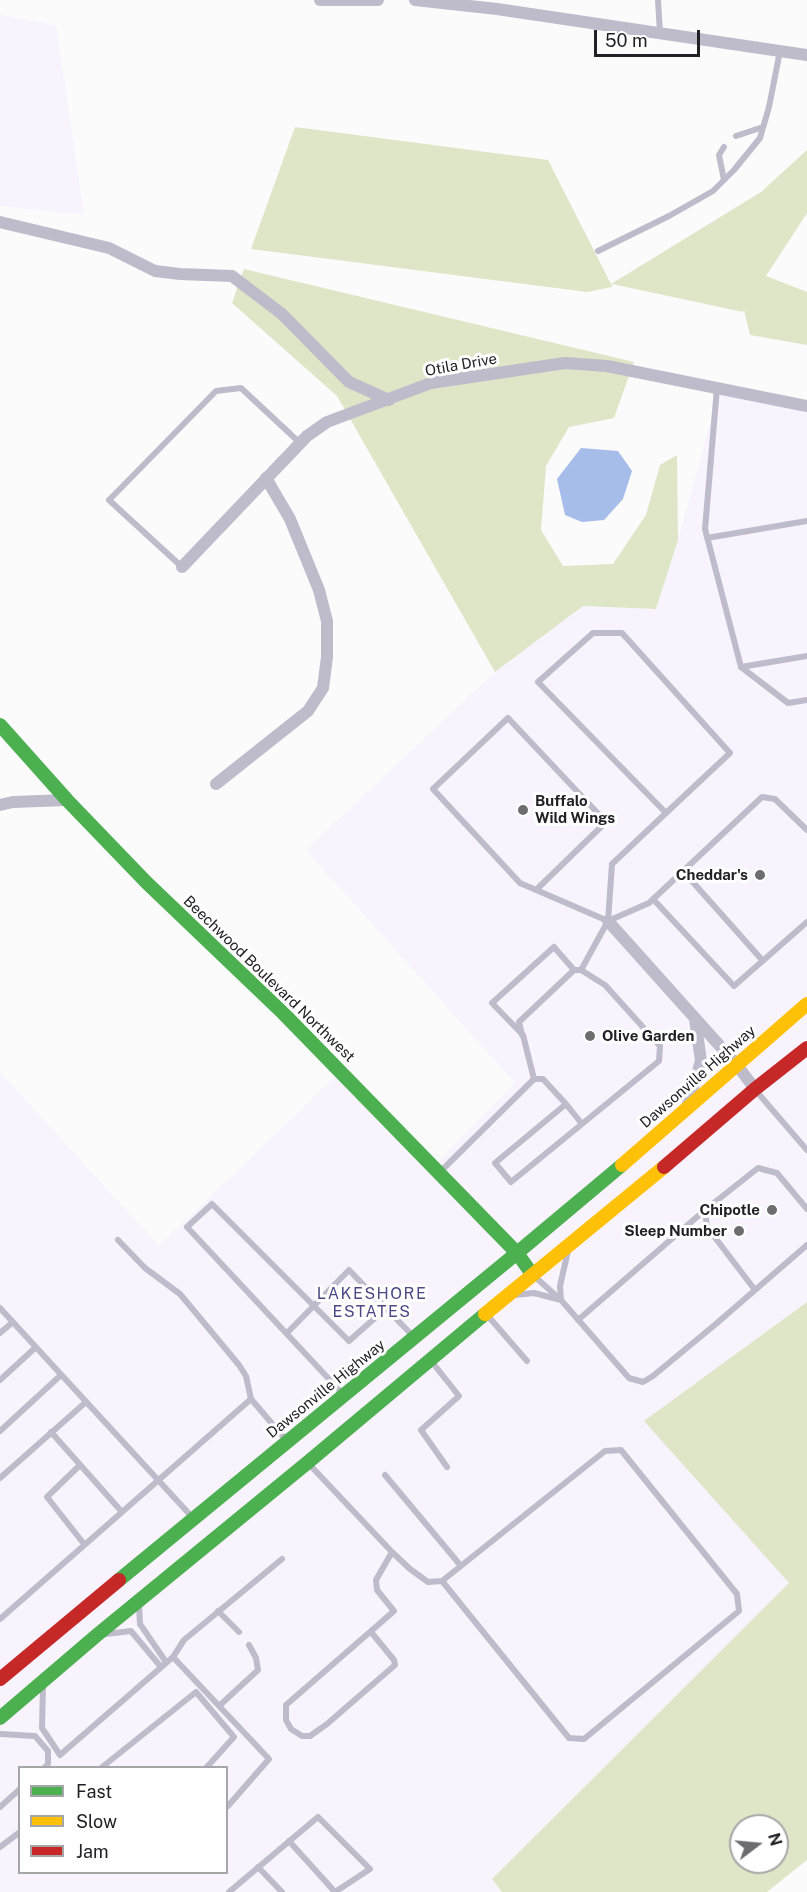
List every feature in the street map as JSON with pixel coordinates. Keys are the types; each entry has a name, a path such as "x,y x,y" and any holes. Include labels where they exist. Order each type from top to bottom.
{"main road":[{"name":"Beechwood Boulevard Northwest","path":"0,725 67,800 146,882 284,1014 517,1253 532,1274"},
{"name":"Dawsonville Highway","path":"0,1718 138,1601 298,1452 344,1395 517,1253 807,1004"},
{"name":"Dawsonville Highway","path":"0,1679 194,1518 298,1452 430,1360 807,1048"}],"street":[{"path":"320,0 378,0"},
{"path":"414,0 497,9 807,55"},
{"path":"1,226 109,248 155,271 232,276 282,314 349,382 390,400"},
{"name":"Otila Drive","path":"182,567 307,435 327,423 431,383 565,363 607,366 807,406"},
{"path":"216,784 308,711 323,688 327,657 327,621 319,590 290,519 266,478"},
{"path":"0,806 13,802 67,800"},
{"path":"608,921 737,1065 755,1089"},
{"path":"685,1111 701,1061 695,1018"}],"lane":[{"path":"658,0 660,33"},
{"path":"598,250 669,216 724,180 760,138 780,51"},
{"path":"736,136 763,127"},
{"path":"724,147 720,155 724,180"},
{"path":"182,567 109,500 117,491 216,391 241,388 300,442"},
{"path":"717,388 705,529 741,667 788,703 807,700"},
{"path":"707,538 807,521"},
{"path":"534,1079 519,1022 577,970 608,921 612,864 730,753 622,633 592,633 537,682 666,813"},
{"path":"741,667 807,656"},
{"path":"536,890 606,822 508,718 433,789 520,883 536,890 608,921 649,903 762,797 775,799 807,830"},
{"path":"683,871 763,961"},
{"path":"653,899 734,986 807,922"},
{"path":"523,1035 492,1003 554,947 577,970 605,985 660,1046 659,1061 511,1182 495,1163 566,1104"},
{"path":"439,1173 534,1079 543,1078 582,1124"},
{"path":"755,1089 807,1150"},
{"path":"578,1320 705,1210 758,1168 777,1173 807,1209"},
{"path":"344,1395 187,1227 212,1204 349,1341 385,1309"},
{"path":"705,1210 706,1227 755,1290"},
{"path":"118,1240 145,1268 180,1294 239,1365 246,1376 252,1400 392,1552 428,1582 442,1581 605,1452 621,1450 736,1594 739,1611 584,1739 568,1738 442,1581"},
{"path":"561,1300 560,1286 571,1242"},
{"path":"532,1274 561,1300 628,1378 643,1382 653,1376 807,1245"},
{"path":"287,1333 349,1270 414,1338"},
{"path":"506,1296 534,1293 561,1300"},
{"path":"0,1308 194,1518"},
{"path":"485,1313 527,1361"},
{"path":"0,1333 13,1322"},
{"path":"0,1380 36,1347"},
{"path":"430,1360 459,1395 421,1431 447,1467"},
{"path":"0,1431 61,1375"},
{"path":"0,1619 252,1400"},
{"path":"0,1478 86,1402"},
{"path":"51,1432 122,1512"},
{"path":"80,1465 47,1497 84,1545"},
{"path":"385,1475 461,1566"},
{"path":"371,1632 394,1660 395,1665 310,1736 302,1736 291,1729 286,1720 286,1705 394,1611 378,1590 376,1580 392,1552"},
{"path":"43,1681 42,1728 60,1755 173,1657 184,1640 282,1559"},
{"path":"138,1601 140,1624 164,1665"},
{"path":"218,1611 239,1632"},
{"path":"97,1635 131,1631 164,1665"},
{"path":"219,1706 258,1670 256,1658 249,1645"},
{"path":"173,1657 269,1759 228,1806"},
{"path":"102,1766 196,1692 234,1737 207,1766"},
{"path":"0,1734 35,1736 48,1751 48,1764 45,1766"},
{"path":"0,1807 18,1791"},
{"path":"229,1892 258,1867 289,1841 318,1817 370,1869 335,1892 289,1841"},
{"path":"0,1847 18,1834"},
{"path":"258,1867 282,1892"}],"shaded area":[{"path":"0,15 56,25 84,215 0,206"},
{"path":"721,384 807,400 807,1302 645,1421 789,1583 493,1878 502,1892 0,1892 0,1072 159,1246 337,1075 431,1169 515,1083 306,850 495,672 583,606 656,609 678,540"}],"green space":[{"path":"295,127 548,160 611,284 761,192 807,150 807,213 766,276 807,292 807,345 750,335 744,310 743,312 612,284 612,287 587,292 251,249"},
{"path":"244,269 634,362 614,418 569,427 546,466 541,530 563,566 613,564 646,515 660,465 677,455 678,540 656,609 583,606 495,672 337,396 232,303"},
{"path":"807,1302 807,1860 767,1892 502,1892 492,1879 789,1583 644,1421"}],"water":[{"path":"581,448 618,451 632,471 623,499 604,520 582,522 565,515 557,479"}],"traffic: fast":[{"path":"0,725 67,800 146,882 284,1014 517,1253 532,1274"},
{"path":"119,1580 622,1165"},
{"path":"0,1718 485,1314"}],"traffic: slow":[{"path":"622,1165 807,1004"},
{"path":"485,1314 664,1167"}],"traffic: jam":[{"path":"664,1167 807,1048"},
{"path":"0,1679 119,1580"}],"place":[{"name":"Buffalo Wild Wings","path":"523,810"},
{"name":"Cheddar's","path":"760,875"},
{"name":"Olive Garden","path":"590,1036"},
{"name":"Chipotle","path":"772,1210"},
{"name":"Sleep Number","path":"739,1231"}],"district":[{"name":"LAKESHORE ESTATES","path":"372,1303"}]}
